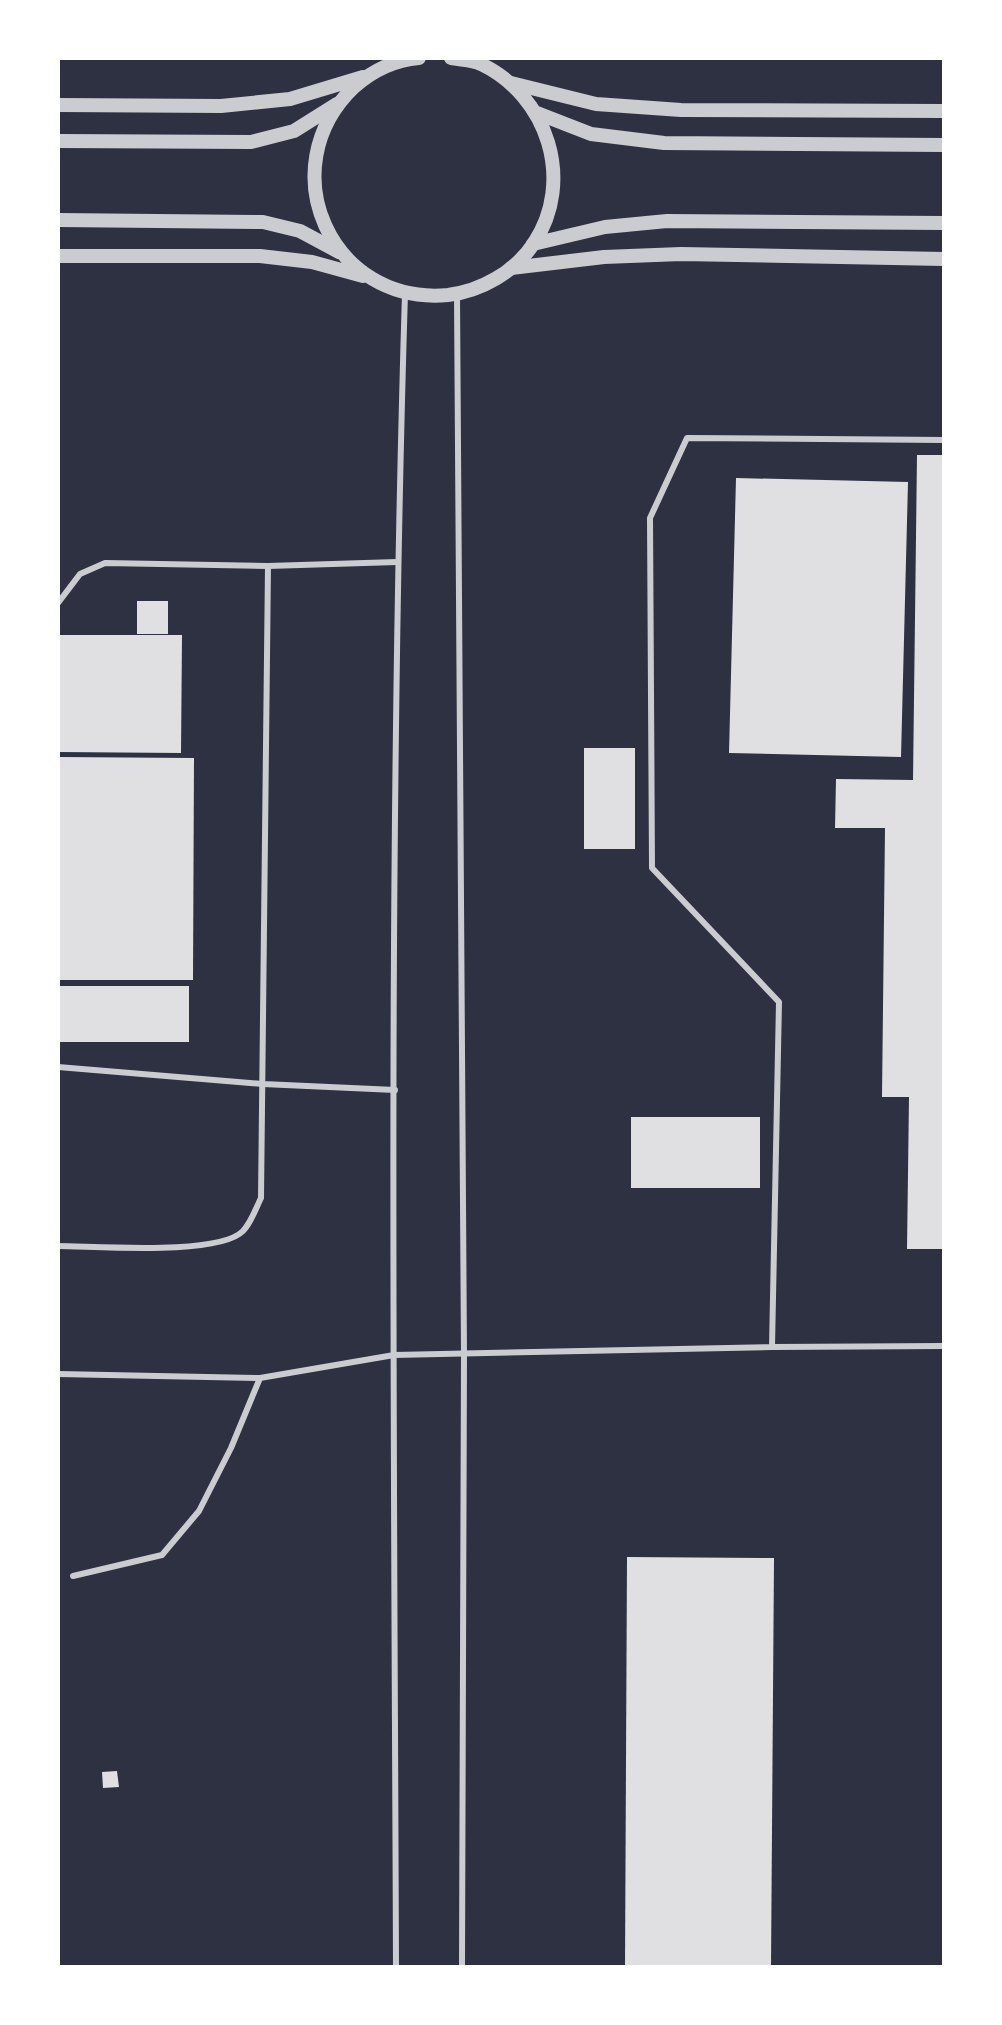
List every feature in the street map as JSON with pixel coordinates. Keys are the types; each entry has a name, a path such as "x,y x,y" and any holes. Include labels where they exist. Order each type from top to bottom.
{"street":[{"path":"58,105 221,106 290,99 367,76 409,58"},
{"path":"58,256 260,256 312,262 371,278 405,293 432,296 457,294 486,285 511,268 533,244 548,215 554,183 552,150 537,113 510,82 479,60 451,58"},
{"path":"58,141 251,142 294,131 337,104 367,76"},
{"path":"510,82 596,104 681,110 944,111"},
{"path":"337,104 318,141 313,182 322,222 342,254"},
{"path":"537,113 591,134 664,143 944,145"},
{"path":"58,220 263,222 300,231 342,254 371,278"},
{"path":"533,244 605,227 667,221 944,223"},
{"path":"511,268 604,257 681,254 944,259"}],"lane":[{"path":"396,1967 394,1355 397,562 405,293"},
{"path":"457,294 464,1354 462,1967"},
{"path":"772,1347 779,1002 652,868 650,518 687,438 944,440"},
{"path":"58,603 80,574 105,563 268,566 397,562"},
{"path":"58,1246 192,1247 218,1244 243,1232 261,1198 268,566"},
{"path":"58,1067 263,1084 395,1090"},
{"path":"58,1374 260,1378 394,1355 944,1346"},
{"path":"73,1576 162,1555 199,1511 231,1448 260,1378"}],"building":[{"path":"917,455 944,455 944,1249 907,1249 909,1097 882,1097 885,828 835,828 836,779 913,780"},
{"path":"736,478 908,482 901,757 729,753"},
{"path":"137,601 168,601 168,634 137,634"},
{"path":"58,635 182,635 181,753 58,752"},
{"path":"584,748 635,748 635,849 584,849"},
{"path":"58,757 194,758 193,980 58,980"},
{"path":"58,986 189,986 189,1042 58,1042"},
{"path":"631,1117 760,1117 760,1188 631,1188"},
{"path":"627,1557 774,1558 771,1967 625,1967"},
{"path":"117,1771 119,1787 103,1788 102,1772"}]}
